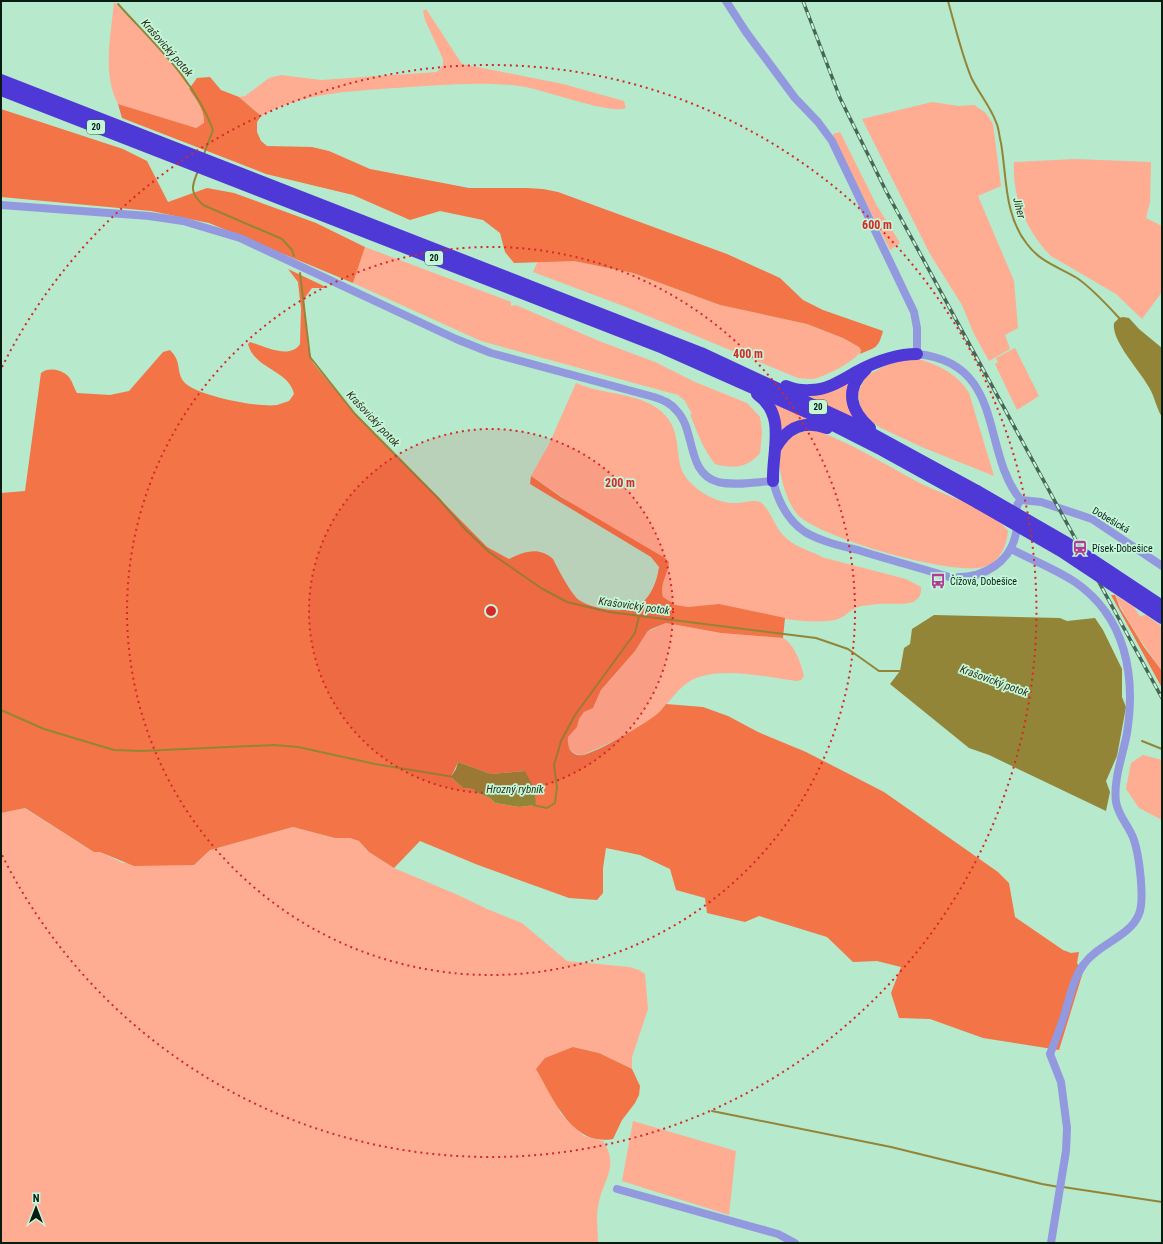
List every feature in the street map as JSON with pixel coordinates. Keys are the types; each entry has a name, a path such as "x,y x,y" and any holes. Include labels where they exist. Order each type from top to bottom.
{"highway":[{"name":"20","path":"1,80 192,159"},
{"name":"20","path":"1,90 206,164 592,309 701,352 885,440 1067,543 1162,606"},
{"name":"20","path":"206,164 585,317 739,381 854,436 978,503 1061,551 1162,618"},
{"path":"751,375 796,389 810,390 834,384 874,364 896,356 917,354"},
{"path":"874,364 864,371 855,384 853,402 856,414 860,419 885,440"},
{"path":"739,381 764,399 771,409 776,429 773,482"},
{"path":"776,448 785,434 802,424 817,425 854,436"}],"street":[{"path":"1,206 149,216 183,221 240,238 463,342 491,353 647,395 669,403 679,412 685,424 694,457 698,466 707,476 717,482 728,484 773,482 777,498 784,510 805,532 821,540 936,573 962,578 975,576 995,567 1011,549 1016,531 1016,507 1021,500 1008,482 991,421 978,390 968,378 950,364 938,358 917,354 918,335 914,312 832,141 818,122 795,98 746,32 726,1"},
{"name":"Dobešická","path":"1021,500 1041,502 1092,519 1162,566"},
{"path":"1011,549 1057,571 1076,583 1101,606 1111,621 1120,641 1128,665 1131,682 1129,718 1117,785 1116,799 1118,813 1134,840 1142,894 1142,906 1139,915 1131,926 1092,955 1080,969 1050,1054 1061,1082 1067,1128 1066,1151 1051,1243"},
{"path":"616,1189 778,1234 795,1243"}],"shaded area":[{"path":"114,2 184,75 189,89 204,114 205,123 195,128 118,104 110,80 109,67"},
{"path":"426,9 462,64 563,84 624,101 626,108 606,108 530,88 490,84 458,84 362,90 327,94 292,102 261,116 239,97 245,96 269,78 281,75 321,80 437,72 443,65 443,59 425,20 423,11"},
{"path":"210,77 221,90 239,97 261,116 257,122 257,132 261,141 267,146 312,147 329,151 370,169 469,188 527,188 558,192 727,254 780,278 803,300 823,310 883,331 880,341 876,347 860,354 861,350 859,347 843,338 807,324 720,305 633,273 574,261 514,263 505,252 500,233 483,220 440,211 410,220 353,195 266,174 122,118 118,104 196,128 204,123 204,118 200,105 189,89 197,78"},
{"path":"932,102 959,106 974,105 986,113 993,124 1001,186 978,196 1014,281 1018,328 1005,335 1010,349 989,361 974,334 962,305 930,254 862,119"},
{"path":"1,109 123,149 147,161 168,202 207,188 234,193 316,223 365,247 353,283 209,223 151,211 1,197"},
{"path":"840,132 877,206 900,243 890,250 834,139 833,134"},
{"path":"1075,159 1151,162 1150,202 1146,218 1162,226 1162,292 1142,319 1116,294 1051,256 1034,236 1022,213 1015,188 1014,162"},
{"path":"365,247 511,302 511,306 516,305 599,341 655,362 695,382 747,403 760,417 762,433 760,453 750,462 740,466 734,467 715,464 701,440 690,414 692,414 685,401 678,395 481,341 353,283"},
{"path":"538,261 574,261 633,273 720,305 807,324 843,338 859,347 861,350 859,354 842,367 828,374 815,379 798,378 626,307 533,272"},
{"path":"288,269 328,288 312,288 304,299 308,347 313,363 351,409 487,547 509,559 526,552 536,551 547,555 553,559 576,597 592,606 610,610 627,610 640,605 648,597 655,583 659,567 651,557 530,484 531,476 561,497 665,558 669,562 662,588 663,597 675,605 688,607 719,604 785,618 783,638 721,633 666,623 651,629 647,632 635,651 601,690 593,708 584,712 579,719 577,727 568,737 569,748 573,753 583,755 609,744 659,713 666,704 703,707 728,716 758,732 806,752 884,792 998,872 1009,883 1015,917 1063,950 1071,953 1079,952 1077,963 1083,972 1059,1050 983,1038 930,1019 899,1018 891,993 901,967 877,961 853,962 827,937 759,916 745,922 707,913 705,898 676,890 670,869 640,855 606,848 603,868 603,893 597,900 569,898 478,865 420,841 394,868 369,852 359,841 350,838 335,838 293,827 210,850 194,865 134,866 100,852 94,852 25,808 1,813 1,493 25,491 41,373 51,369 62,372 72,382 77,393 110,395 129,391 163,352 170,350 178,363 182,379 192,388 229,400 257,405 277,405 289,401 294,394 291,386 279,374 257,359 251,352 248,344 250,342 269,349 283,351 296,349 300,344 301,309 298,282","holes":["458,762 491,774 525,771 536,805 519,807 495,803 490,798 477,793 473,789 463,788 451,777"]},
{"path":"1015,348 1039,396 1017,410 995,364 998,362 996,358"},
{"path":"918,359 941,367 953,375 969,393 994,476 924,448 881,428 872,422 860,408 858,392 866,376 887,365 902,360"},
{"path":"856,375 857,420 804,394"},
{"path":"576,383 597,390 632,397 653,406 662,412 669,420 676,436 681,469 689,482 708,496 729,503 760,502 766,508 782,534 795,545 821,557 906,579 921,587 920,594 917,599 913,602 906,603 860,606 839,619 828,621 799,621 724,606 714,605 682,607 675,606 668,602 661,594 661,586 668,568 531,476 549,444"},
{"path":"769,400 813,421 778,439"},
{"path":"815,430 854,447 916,481 990,515 1008,531 1004,548 998,558 994,562 984,567 968,568 945,566 918,561 860,545 834,535 813,525 799,516 790,502 782,482 779,461 780,452 783,445 789,438 802,432"},
{"path":"1111,595 1115,595 1120,608 1144,647 1162,671 1162,688"},
{"path":"1115,595 1133,606 1140,616 1146,615 1160,625 1162,630 1162,671 1131,625"},
{"path":"666,623 721,633 783,638 794,649 804,676 801,680 796,681 759,675 733,673 720,673 696,678 690,681 675,694 652,720 622,737 582,755 572,752 568,745 568,737 577,727 579,719 584,712 593,708 601,690 635,651 647,632"},
{"path":"1143,755 1162,760 1162,820 1139,808 1126,789 1131,763"},
{"path":"24,808 94,852 100,852 123,863 194,865 210,850 293,827 335,838 350,838 359,841 369,852 394,868 522,923 567,961 629,967 639,970 645,974 648,1009 632,1057 632,1069 599,1053 573,1047 557,1104 561,1114 584,1136 603,1141 608,1150 610,1158 609,1173 597,1210 598,1243 1,1243 1,813"},
{"path":"573,1047 599,1053 632,1069 640,1086 639,1095 635,1103 622,1120 613,1139 599,1139 586,1136 575,1128 557,1106 536,1069 545,1058"},
{"path":"633,1121 736,1151 729,1215 622,1181"}],"water":[{"path":"1119,318 1129,318 1139,329 1162,348 1162,417 1147,383 1117,339 1114,331 1114,323"},
{"path":"934,615 1060,618 1067,621 1095,618 1103,630 1122,669 1122,697 1126,707 1117,756 1106,781 1110,792 1106,811 989,755 969,748 890,684 900,671 904,648 910,644 912,629"},
{"name":"Hrozný rybník","path":"458,762 491,774 525,771 534,788 536,805 519,807 495,803 490,798 477,793 473,789 463,788 451,777"}],"waterway":[{"name":"Jiher","path":"948,1 967,68 977,88 991,110 998,127 1010,209 1020,233 1032,250 1050,264 1083,282 1121,320"},
{"name":"Krašovický potok","path":"118,4 172,63 184,78 205,112 213,130 204,154"},
{"name":"Krašovický potok","path":"198,171 194,181 193,190 196,197 203,205 282,239 292,250 294,256"},
{"name":"Krašovický potok","path":"300,273 310,357 355,414 438,498 465,529 489,552 541,588 567,602 609,612 816,638 848,649 879,671 903,671"},
{"path":"533,805 547,808 555,803 557,787 554,765 561,741 575,715 635,633 639,616"},
{"path":"1,710 44,729 114,750 142,751 274,745 298,747 375,764 454,777"},
{"name":"Krašovický potok","path":"1142,741 1162,749"},
{"path":"712,1111 891,1147 1059,1187"},
{"path":"1063,1187 1162,1202"}],"railway":[{"path":"803,1 840,98 886,191 1162,698"}],"place":[{"name":"Písek-Dobešice","path":"1080,548"},
{"name":"Čížová, Dobešice","path":"938,581"}]}
